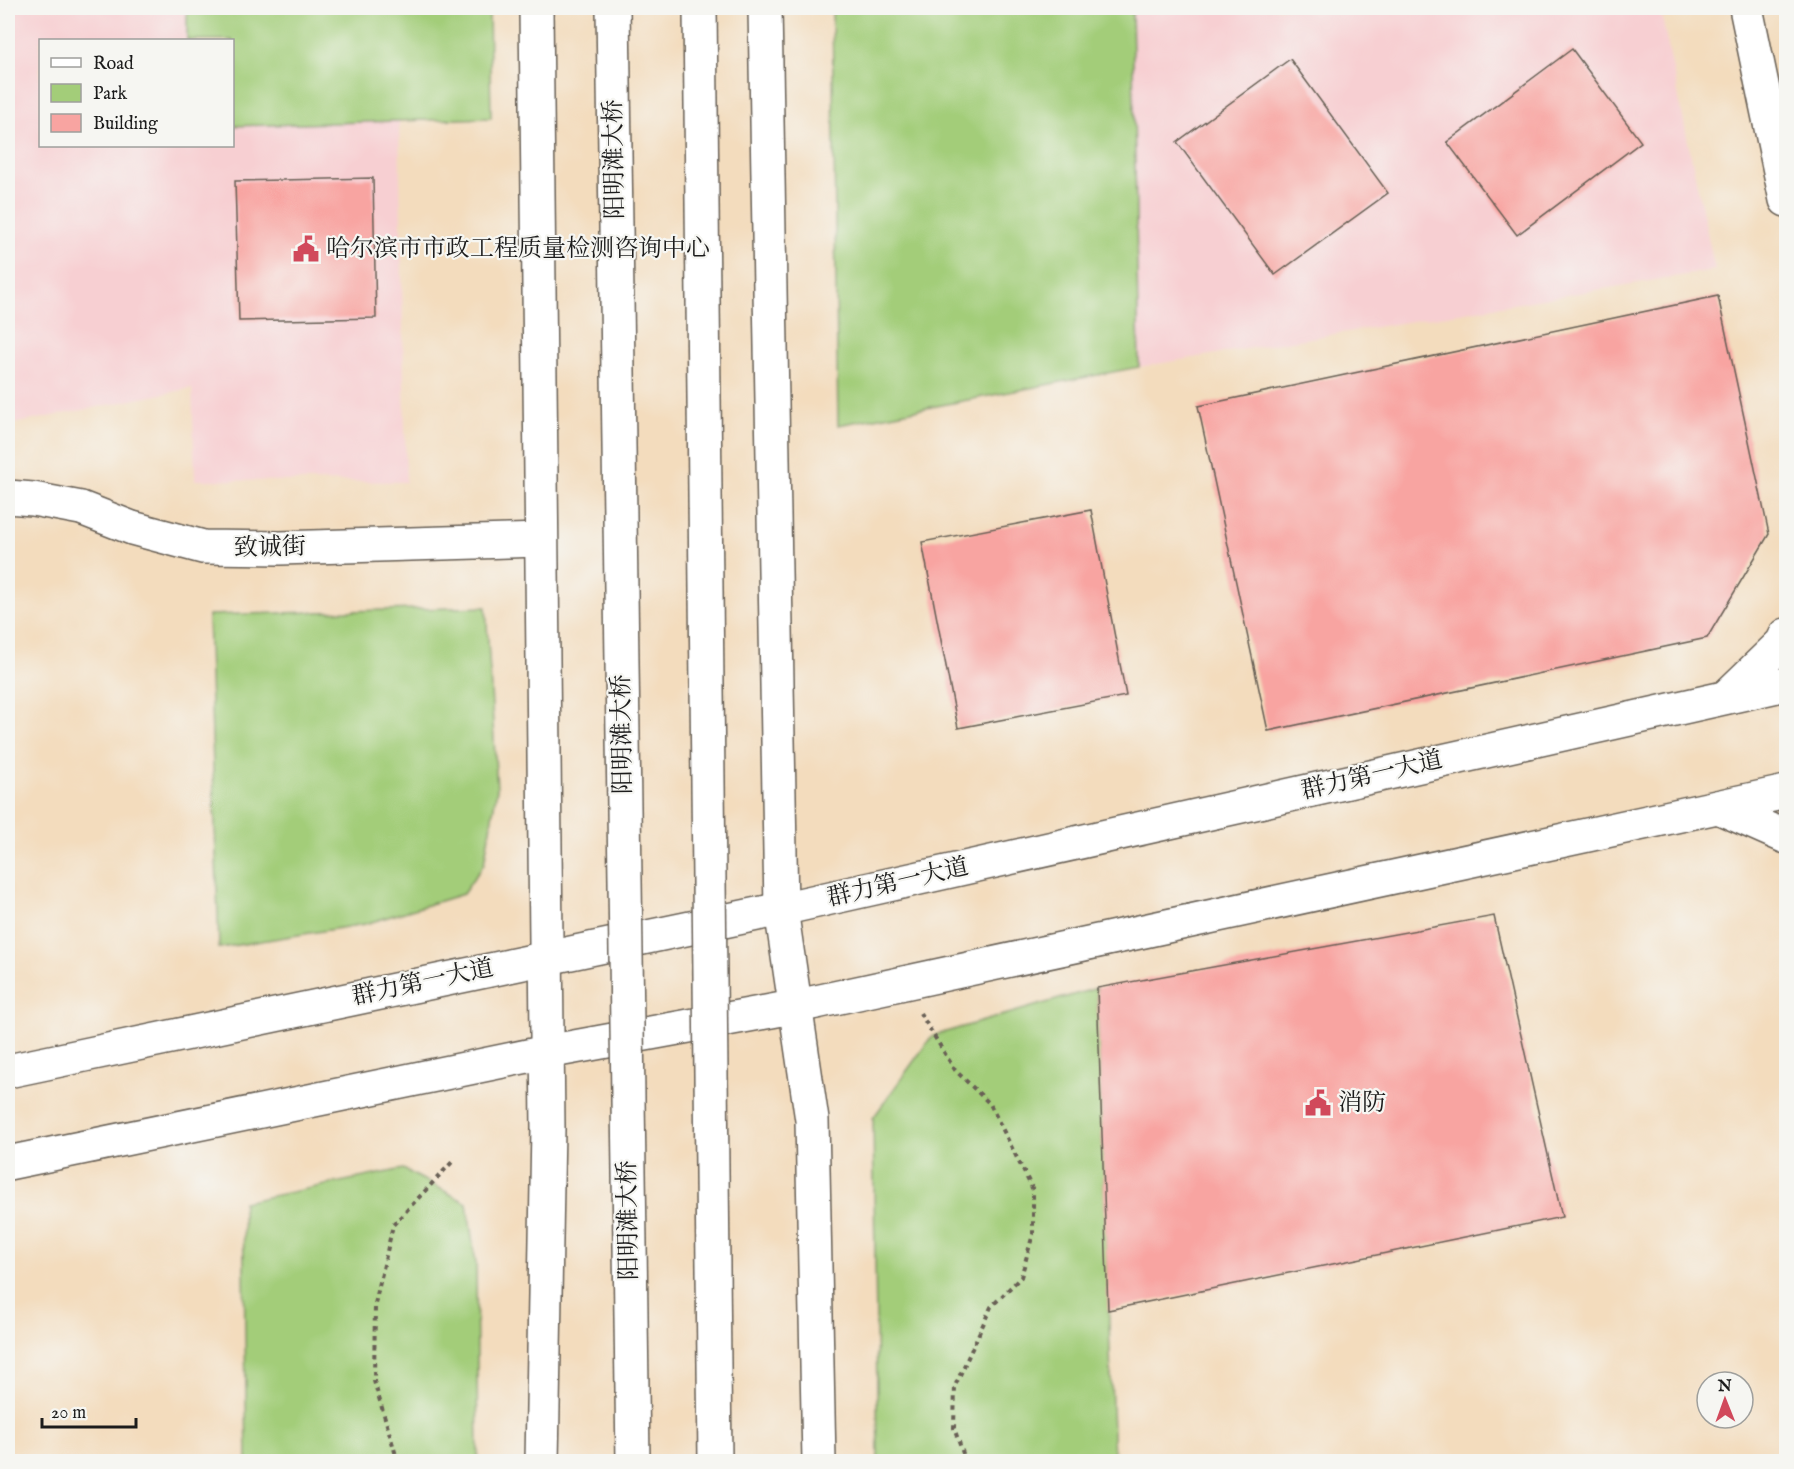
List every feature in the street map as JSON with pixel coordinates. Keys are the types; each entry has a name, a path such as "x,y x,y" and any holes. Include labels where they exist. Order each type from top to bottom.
{"main road":[{"path":"536,8 540,540 547,957 542,1461"},
{"name":"阳明滩大桥","path":"613,8 633,1461"},
{"path":"700,8 715,1461"},
{"path":"765,8 781,909 793,1007 812,1120 819,1461"},
{"path":"1746,8 1786,200"},
{"name":"致诚街","path":"8,497 81,508 132,528 203,547 268,548 540,540"},
{"path":"1726,697 1782,643 1786,635"},
{"name":"群力第一大道","path":"8,1071 781,909 1786,684"},
{"path":"8,1164 547,1052 793,1007 1786,792"},
{"path":"1718,807 1786,837"}],"path":[{"path":"902,984 956,1070 990,1104 1033,1190 1034,1234 1021,1277 991,1307 955,1386 954,1428 966,1461"},
{"path":"398,1461 374,1381 375,1304 393,1225 453,1160"}],"shaded area":[{"path":"8,8 187,8 187,39 39,39 39,147 234,147 234,126 399,121 406,482 195,480 192,388 8,425"},
{"path":"1132,8 1660,8 1715,270 1139,367"}],"green space":[{"path":"187,8 489,8 491,118 234,126 234,39 187,39"},
{"path":"832,8 1132,8 1139,367 838,425"},
{"path":"486,607 497,789 484,864 463,894 365,924 219,948 208,615"},
{"path":"1097,988 1114,1461 878,1461 873,1118 932,1036"},
{"path":"403,1169 467,1203 476,1264 478,1461 247,1461 243,1202"}],"building":[{"path":"1572,49 1641,142 1517,235 1447,142"},
{"path":"1290,59 1388,193 1275,275 1177,142"},
{"name":"哈尔滨市市政工程质量检测咨询中心","path":"373,178 376,318 239,321 235,181"},
{"path":"1718,296 1769,534 1707,638 1268,731 1198,406"},
{"path":"1091,510 1126,696 958,728 922,542"},
{"name":"消防","path":"1494,916 1562,1217 1108,1310 1097,988"}],"place":[{"name":"哈尔滨市市政工程质量检测咨询中心","path":"306,249"},
{"name":"消防","path":"1318,1103"}]}
